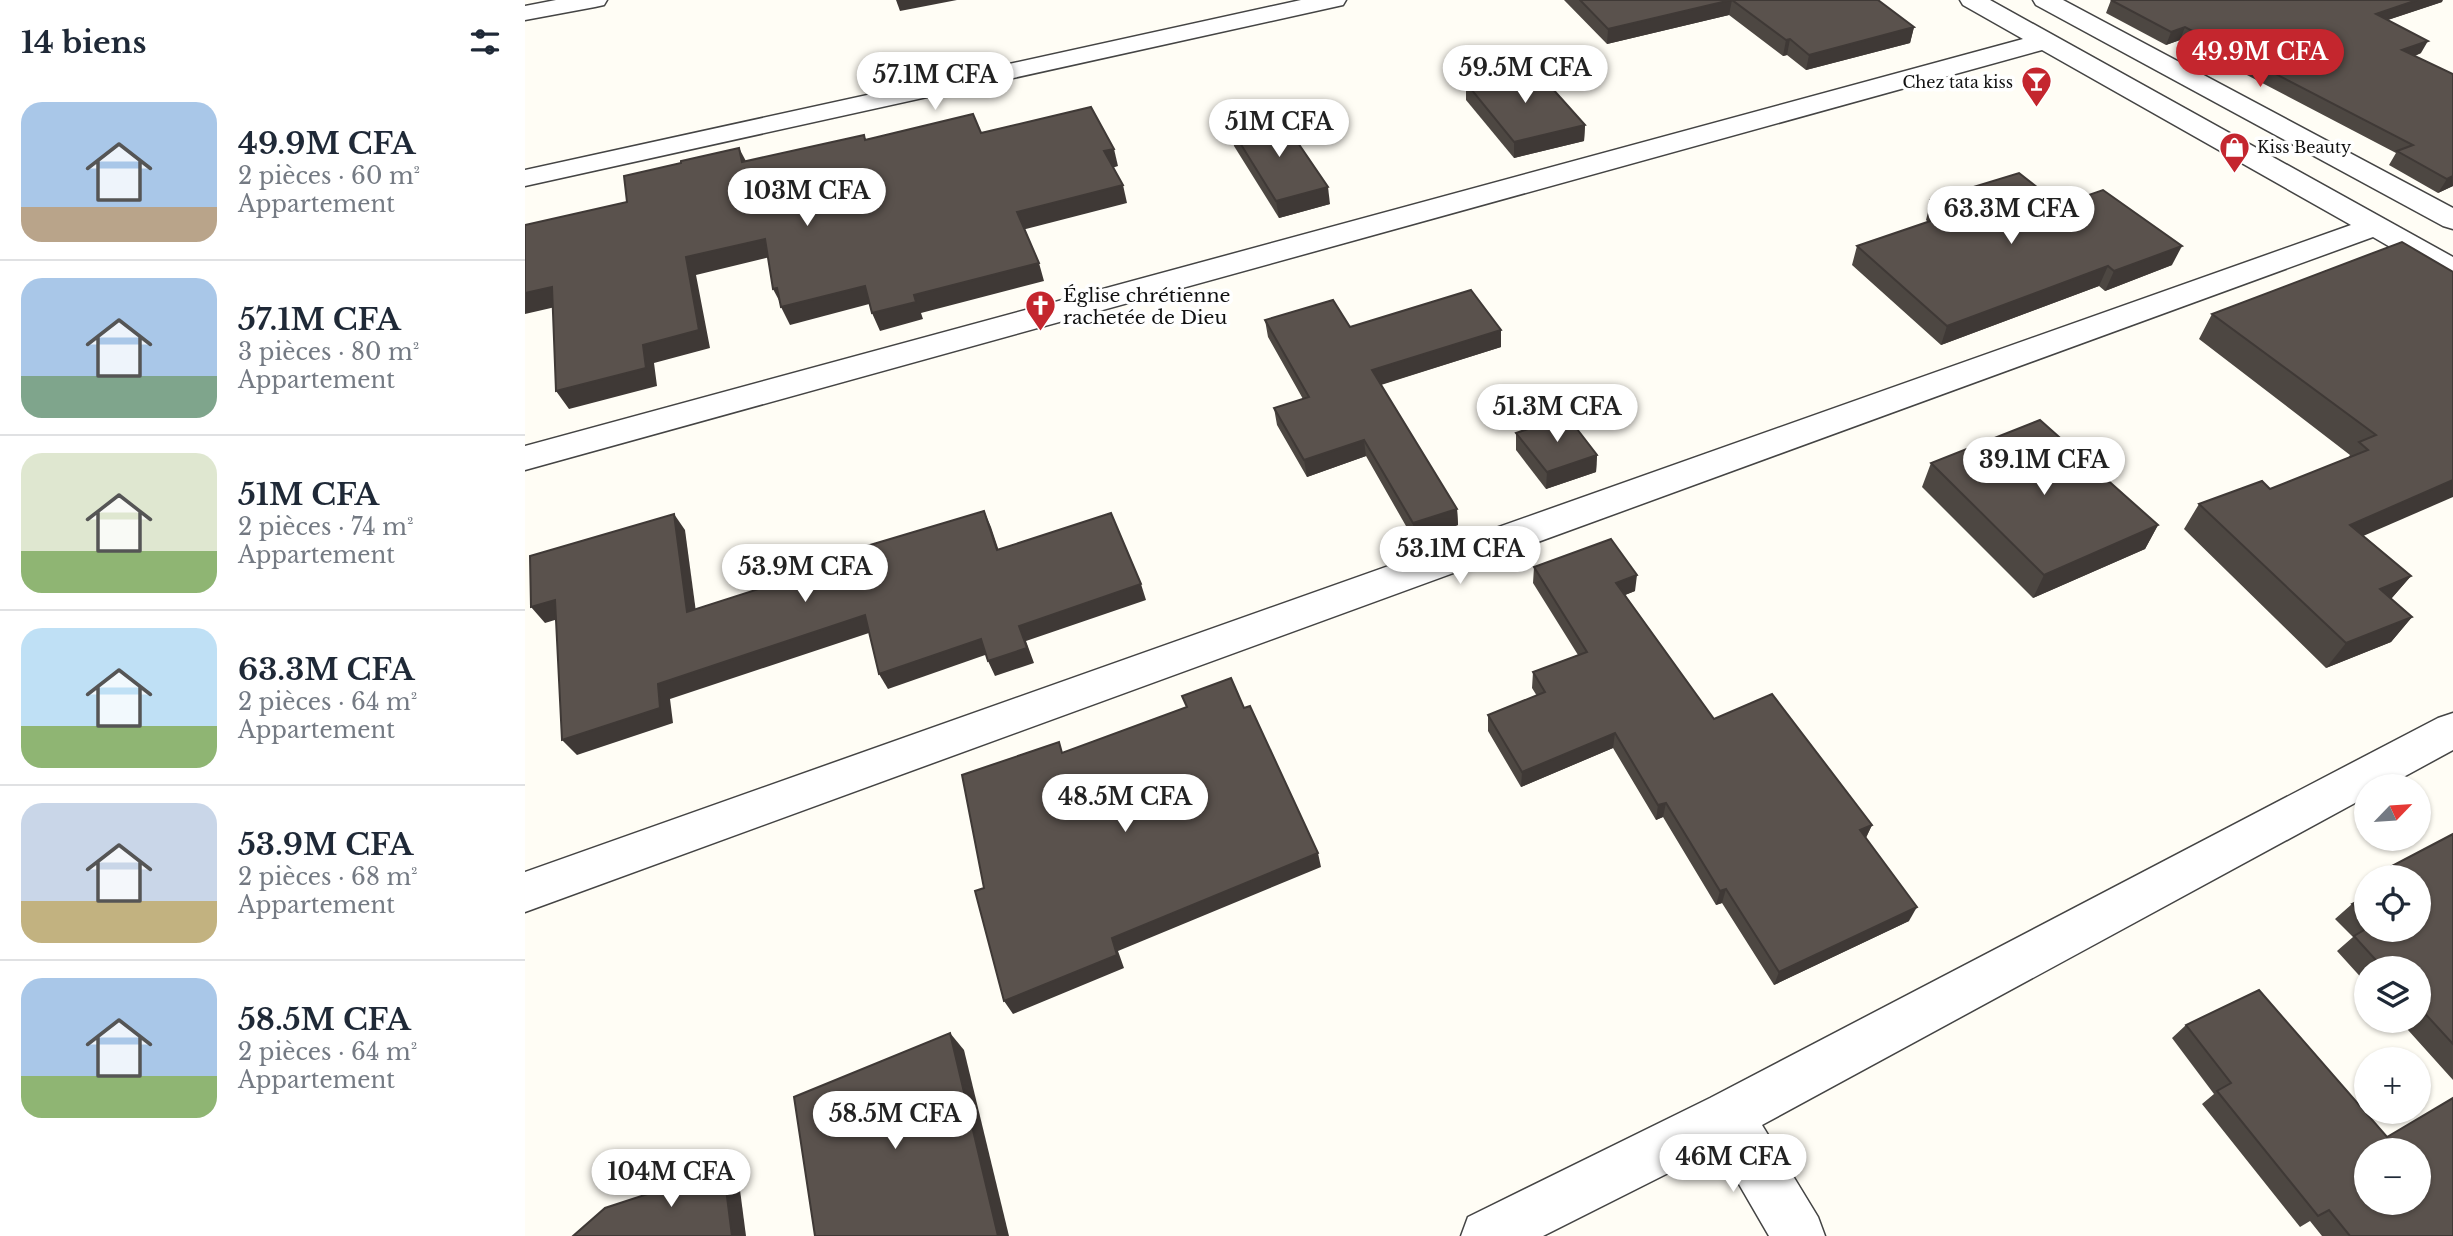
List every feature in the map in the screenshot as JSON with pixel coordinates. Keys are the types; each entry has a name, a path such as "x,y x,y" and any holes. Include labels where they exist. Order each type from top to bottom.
{"street":[{"path":"525,13 595,0"},
{"path":"525,178 1334,0"},
{"path":"1972,0 2453,270"},
{"path":"2045,0 2453,220"},
{"path":"525,458 2045,41"},
{"path":"525,892 2376,226"},
{"path":"1487,1236 1728,1116 2453,730"},
{"path":"1728,1116 1800,1236"}],"building":[{"path":"1580,0 1731,0 1608,29"},
{"path":"1732,0 1878,0 1914,27 1809,55"},
{"path":"2111,0 2417,0 2376,14 2428,41 2402,50 2453,74 2453,176 2447,179 2397,151 2413,145 2185,27 2171,32"},
{"path":"1534,68 1585,125 1514,142 1466,83"},
{"path":"1091,107 1114,149 1104,151 1123,185 1017,212 1039,263 914,295 916,302 872,313 865,286 781,307 777,288 773,289 765,239 686,257 699,330 643,345 646,368 556,391 552,287 525,293 525,225 627,202 624,176 739,148 742,162 864,135 865,140 973,114 981,133"},
{"path":"1281,118 1328,187 1276,201 1232,130"},
{"path":"2019,173 2060,205 2103,190 2182,246 2114,271 2108,266 1947,326 1857,246 1948,215 1931,200"},
{"path":"2402,242 2453,272 2453,480 2350,525 2411,576 2380,589 2412,617 2346,643 2199,504 2262,481 2270,489 2368,450 2359,442 2376,435 2212,314"},
{"path":"1471,290 1501,330 1372,370 1457,509 1413,523 1364,440 1304,460 1274,408 1309,397 1265,320 1333,300 1350,327"},
{"path":"1567,416 1597,455 1547,472 1516,433"},
{"path":"2040,420 2158,525 2044,575 1931,463"},
{"path":"984,511 997,550 1111,513 1141,584 1019,626 1027,648 988,661 981,639 879,674 865,615 658,684 660,708 562,740 555,600 531,607 530,556 674,514 687,612 852,559 850,551"},
{"path":"1611,539 1637,575 1616,583 1714,719 1772,694 1872,825 1860,830 1917,907 1779,972 1726,889 1720,891 1666,803 1658,805 1615,733 1522,772 1488,715 1545,692 1533,672 1587,652 1534,567"},
{"path":"1231,678 1244,708 1250,706 1318,853 1112,938 1117,955 1004,1001 975,891 984,888 962,775 1059,742 1062,753 1187,707 1182,696"},
{"path":"2453,834 2453,1044 2431,1020 2431,956 2372,956 2359,942 2431,942 2431,865 2394,865 2420,851 2431,851 2431,846"},
{"path":"2259,990 2354,1099 2354,1124 2376,1124 2387,1137 2409,1124 2431,1124 2431,1111 2453,1098 2453,1236 2350,1236 2329,1210 2318,1216 2217,1091 2231,1083 2186,1025"},
{"path":"950,1033 998,1236 815,1236 794,1097"},
{"path":"722,1157 732,1236 573,1236 605,1208 663,1189 667,1181"}],"place":[{"name":"Chez tata kiss","path":"2036,109"},
{"name":"Kiss Beauty","path":"2234,174"},
{"name":"Église chrétienne rachetée de Dieu","path":"1040,333"}]}
